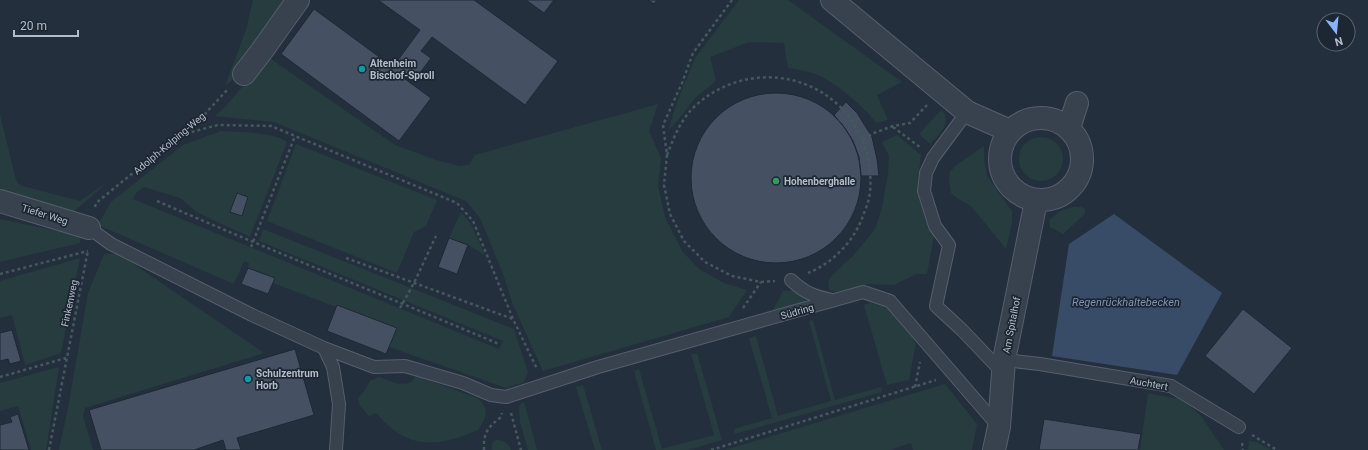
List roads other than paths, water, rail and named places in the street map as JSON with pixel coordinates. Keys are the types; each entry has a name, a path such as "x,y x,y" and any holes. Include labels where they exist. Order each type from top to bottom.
{"street":[{"path":"244,74 298,0"},
{"path":"832,0 967,112 1010,131"},
{"path":"1069,128 1077,103"},
{"path":"1039,118 1058,121 1069,128 1077,138 1082,150 1082,163 1079,176 1072,186 1062,195 1050,200 1036,201 1023,197 1012,190 1004,180 1000,167 1000,154 1003,142 1010,131 1020,123 1039,118"},
{"name":"Tiefer Weg","path":"0,201 89,228"},
{"name":"Am Spitalhof","path":"994,450 999,426 1004,367 1036,201"}],"lane":[{"path":"967,112 933,158 926,173 924,191 935,226 949,245 936,306 1004,367"},
{"path":"89,228 110,244 252,315 324,348 332,367 339,404 336,450"},
{"path":"791,280 802,290 834,301"},
{"name":"Südring","path":"324,348 374,368 405,366 463,383 491,395 506,397 660,349 864,292 890,301 999,426"},
{"name":"Auchtert","path":"1004,367 1040,364 1171,386 1239,427"}],"water":[{"name":"Regenrückhaltebecken","path":"1114,214 1222,293 1177,375 1052,356 1069,244"}],"place":[{"name":"Altenheim Bischof-Sproll","path":"362,69"},
{"name":"Hohenberghalle","path":"776,181"},
{"name":"Schulzentrum Horb","path":"248,379"}]}
